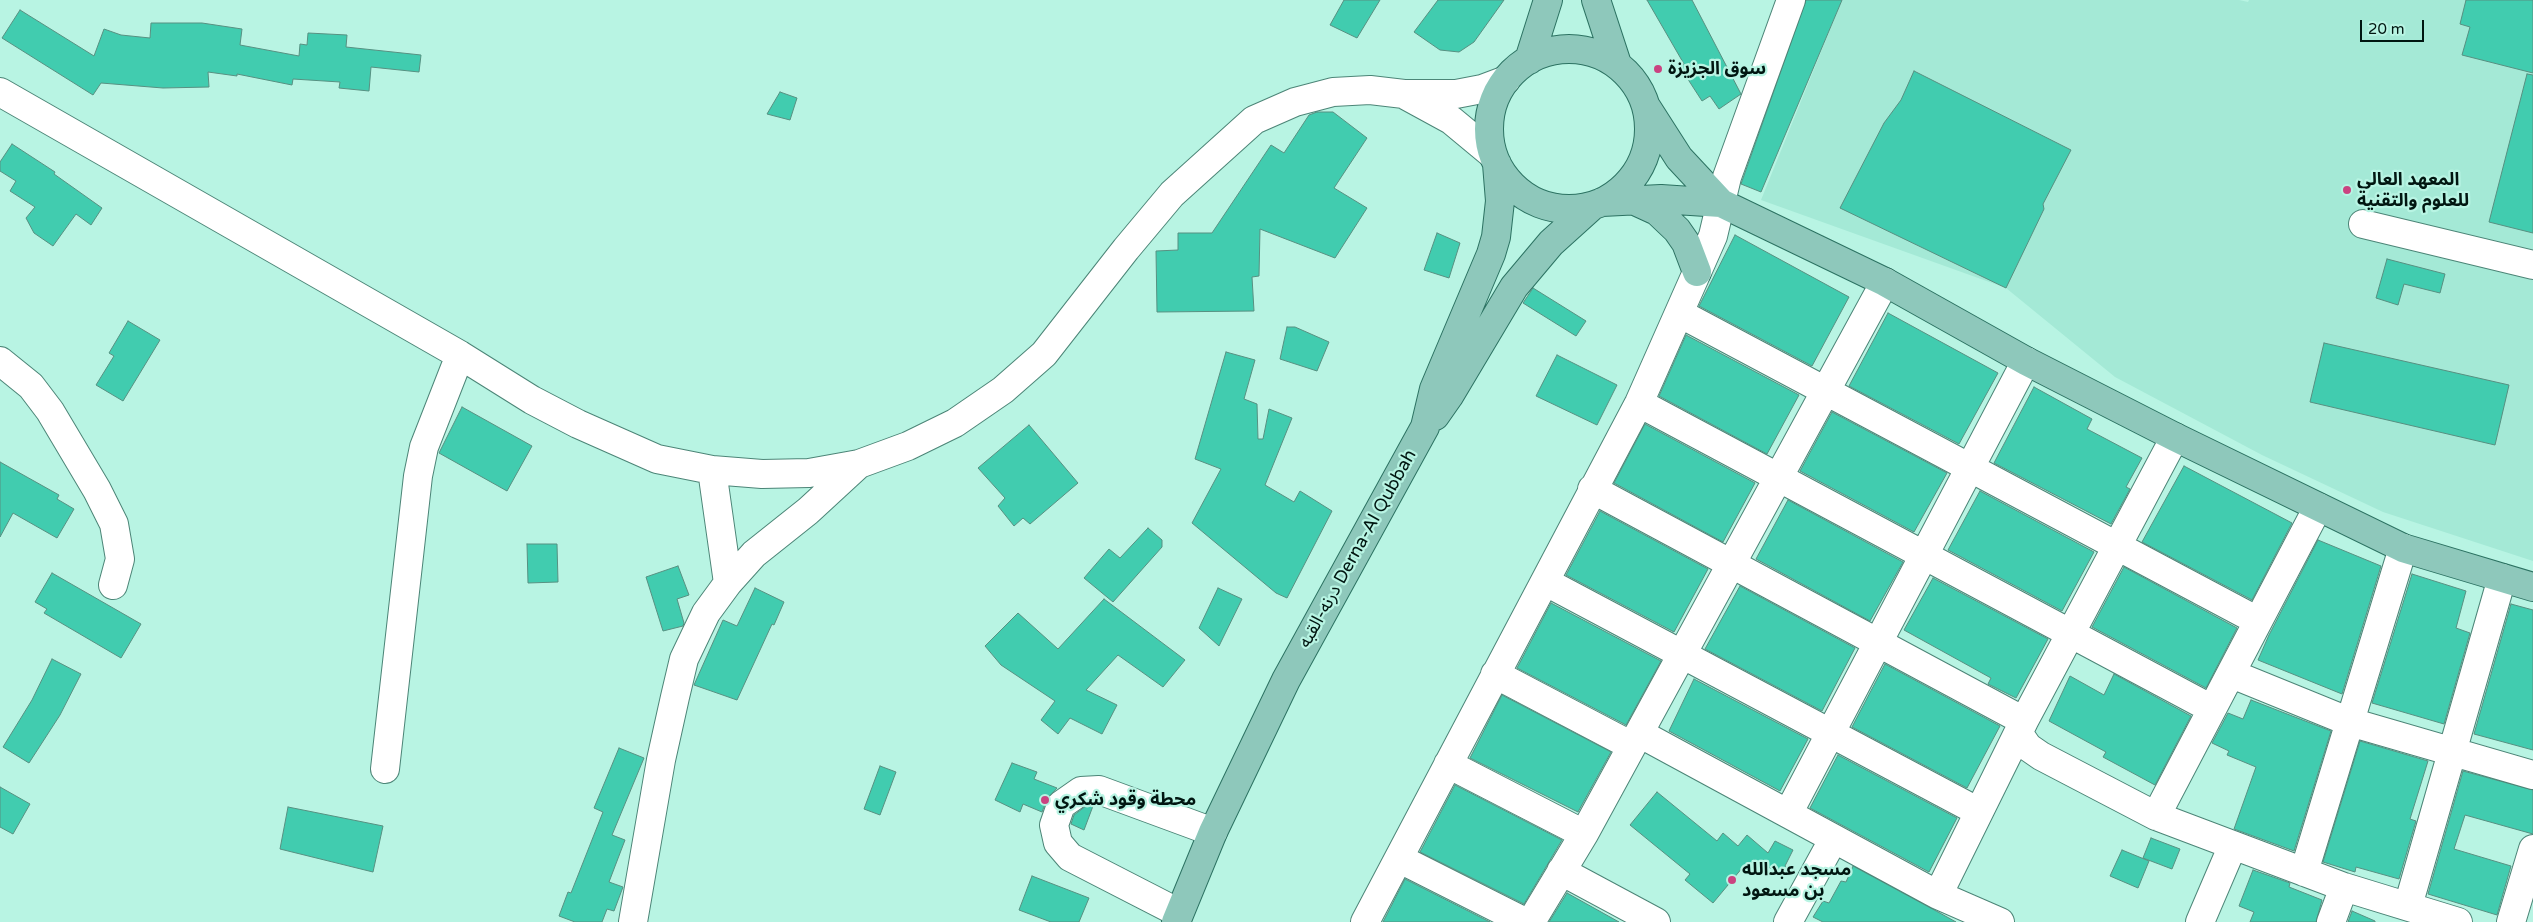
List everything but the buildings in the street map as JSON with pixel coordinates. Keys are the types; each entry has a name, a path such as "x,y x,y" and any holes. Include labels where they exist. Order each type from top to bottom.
{"main road":[{"path":"1529,60 1548,0"},
{"path":"1596,0 1617,64 1639,89 1647,108 1679,158 1721,203"},
{"path":"1617,64 1590,52 1569,49 1548,52 1529,60 1506,80 1496,96 1490,115 1489,135 1495,159 1514,187 1537,202 1555,208 1574,209 1631,200 1690,200 1721,203 1885,282 2026,362 2403,548 2533,587"},
{"path":"1425,427 1450,396 1520,280 1551,243 1597,204 1625,186 1642,163 1648,145 1650,126 1647,108"},
{"name":"درنه-القبه Derna-Al Qubbah","path":"1177,917 1213,832 1286,680 1425,427 1428,407 1440,370 1491,254 1499,219 1500,192 1495,159"},
{"path":"1631,200 1657,211 1677,230 1690,250 1697,272"}],"street":[{"path":"1365,922 1400,860 1448,764 1546,582 1592,489 1639,404 1713,236 1727,178 1791,0"},
{"path":"0,92 460,355 532,400 613,441 657,459 712,470 762,474 809,472 859,464 908,446 955,423 1004,390 1044,354 1126,249 1172,194 1254,120 1294,102 1333,92 1370,90 1404,94 1456,94 1482,89 1506,80"},
{"path":"1404,94 1451,120 1495,159"},
{"path":"2363,224 2533,265"},
{"path":"1531,922 1584,834 1636,740 1885,282"},
{"path":"1679,313 2258,621"},
{"path":"385,769 418,476 424,447 460,355"},
{"path":"0,361 30,386 45,405 97,490 114,524 120,559 113,585"},
{"path":"1789,812 2026,362"},
{"path":"1639,404 2070,635 2212,708"},
{"path":"1938,895 2070,635 2176,437"},
{"path":"633,922 661,760 684,659 706,613 728,582 754,554 808,511 859,464"},
{"path":"712,470 728,582"},
{"path":"1592,489 1878,643 2022,728 2028,747 2041,756 2156,816 2344,887 2408,906 2448,921"},
{"path":"2156,816 2318,507"},
{"path":"2304,872 2403,548"},
{"path":"2408,906 2502,578"},
{"path":"1546,582 1979,812"},
{"path":"1496,674 1789,812 1834,840 1938,895 2000,922"},
{"path":"2232,674 2350,722 2453,750 2533,775"},
{"path":"1448,764 1584,834"},
{"path":"1177,917 1070,857 1058,843 1054,825 1061,805 1081,792 1099,790 1213,832"},
{"path":"1788,922 1834,840"},
{"path":"2200,922 2233,845"},
{"path":"2511,922 2533,849"},
{"path":"1400,860 1524,922"},
{"path":"1561,871 1656,922"},
{"path":"2331,922 2344,887"}],"shaded area":[{"name":"المعهد العالي للعلوم والتقنية","path":"1842,0 2239,0 2248,2 2249,0 2533,0 2533,561 2383,512 2262,455 2115,377 2006,288 1761,200"}],"place":[{"name":"سوق الجزيزة","path":"1658,69"},
{"name":"المعهد العالي للعلوم والتقنية","path":"2347,190"},
{"name":"محطة وقود شكري","path":"1045,800"},
{"name":"مسجد عبدالله بن مسعود","path":"1732,880"}]}
